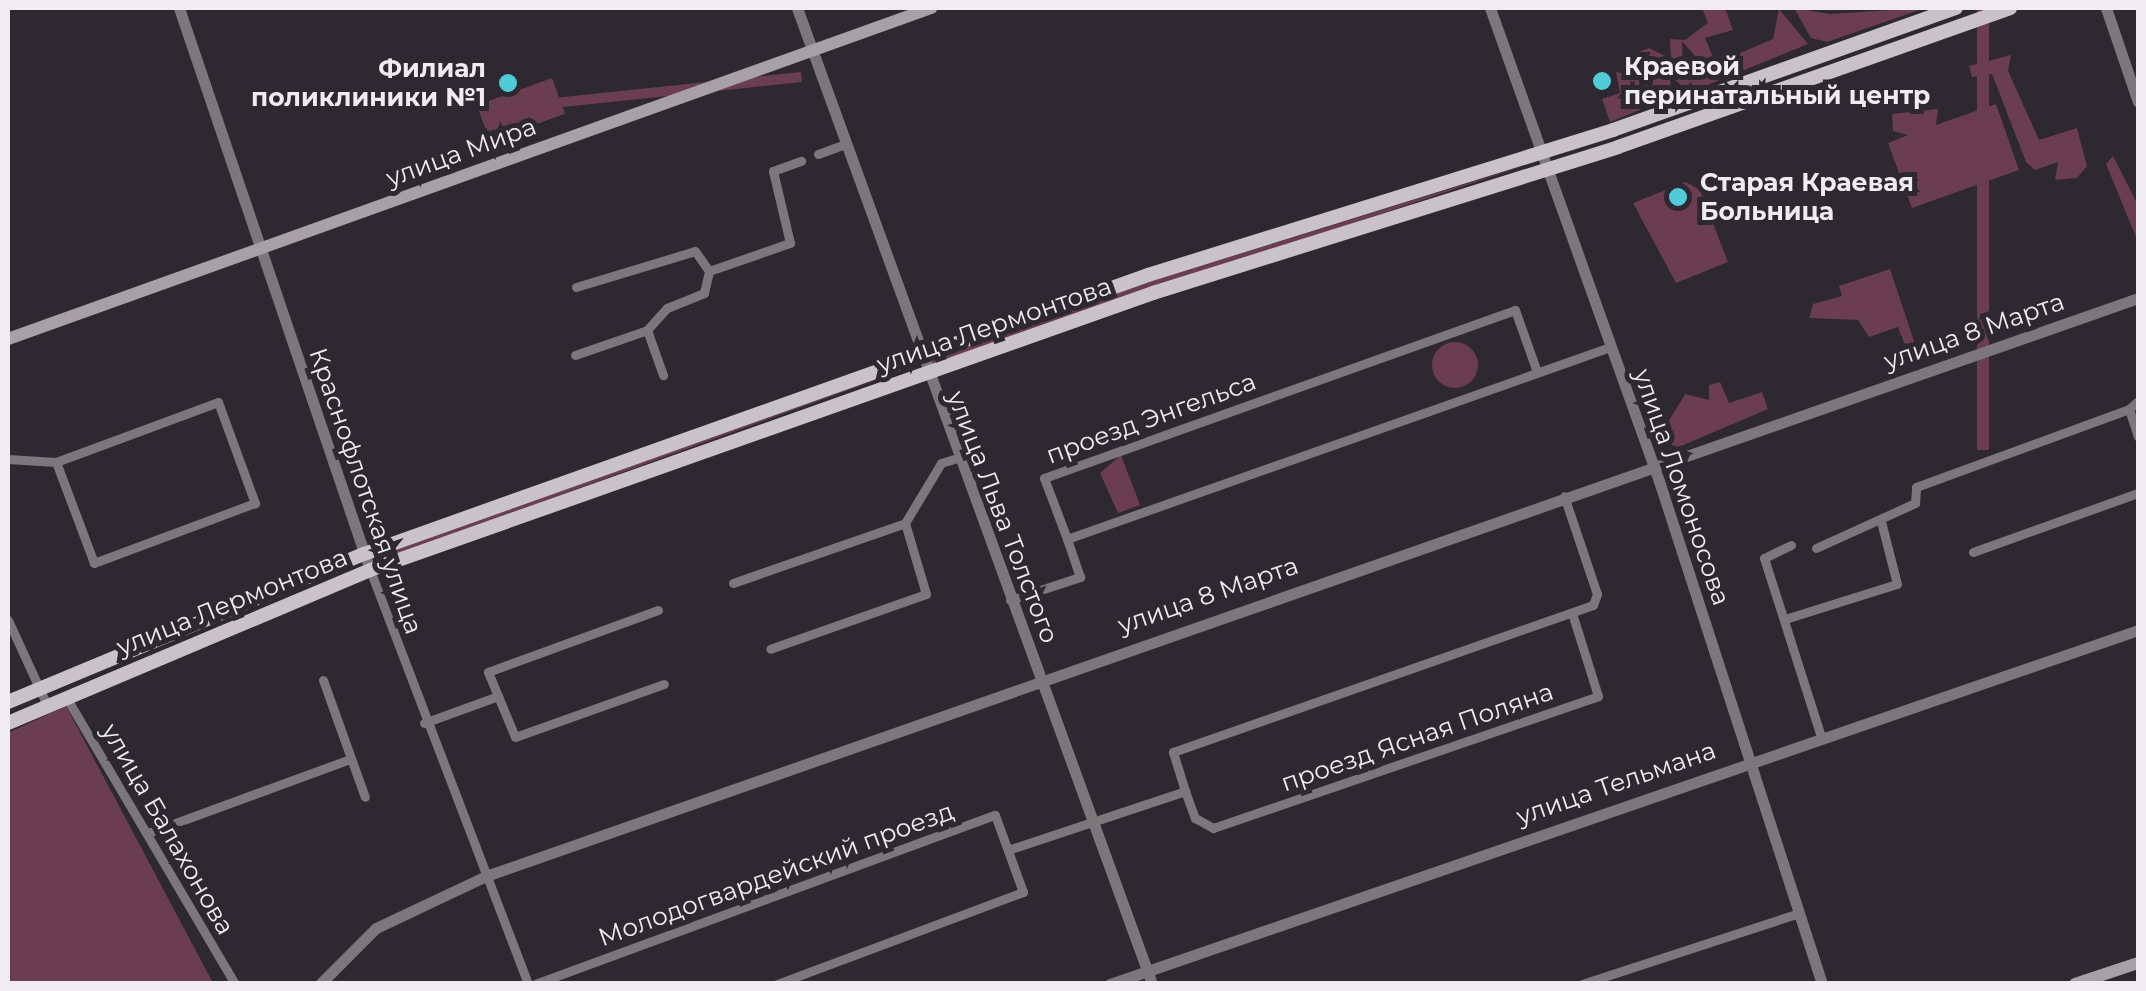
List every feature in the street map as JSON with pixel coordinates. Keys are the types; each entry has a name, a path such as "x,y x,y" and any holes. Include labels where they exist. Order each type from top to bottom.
{"main road":[{"name":"улица Мира","path":"8,339 931,8"},
{"name":"улица Лермонтова","path":"8,702 364,554 919,356 1543,152 1956,8"},
{"name":"улица Лермонтова","path":"8,723 370,570 925,374 1549,169 2010,8"},
{"path":"2075,984 2138,963"}],"street":[{"name":"Краснофлотская улица","path":"179,8 424,724 532,984"},
{"name":"улица Льва Толстого","path":"797,8 925,374 1152,984"},
{"name":"улица Ломоносова","path":"1490,8 1653,465 1822,984"},
{"path":"2106,8 2138,102"},
{"path":"818,154 844,144"},
{"path":"709,271 790,243 773,171 801,160"},
{"path":"576,287 695,251 709,271 704,293 667,308 647,330 576,355"},
{"name":"улица 8 Марта","path":"320,984 376,928 486,876 1039,678 2138,298"},
{"name":"проезд Энгельса","path":"1067,539 1044,478 1064,466 1515,310 1537,372"},
{"path":"647,330 663,375"},
{"path":"1010,600 1080,577 1067,539 1610,347"},
{"path":"1816,548 1915,503 1916,488 2129,409 2138,400"},
{"path":"8,459 56,462 218,402 255,503 94,563 56,462"},
{"path":"2129,409 2138,436"},
{"path":"733,583 905,523 941,463 957,458"},
{"path":"1973,552 2138,493"},
{"path":"1008,850 1185,791 1173,752 1572,613 1597,594 1564,496"},
{"path":"1784,619 1897,584 1881,521"},
{"path":"770,650 926,594 905,523"},
{"path":"1791,545 1764,558 1821,737"},
{"path":"658,610 488,672 515,737 664,684"},
{"name":"проезд Ясная Поляна","path":"1185,791 1194,818 1213,828 1598,696 1572,613"},
{"path":"8,620 47,705"},
{"name":"улица Тельмана","path":"1110,984 2138,630"},
{"path":"322,680 364,797"},
{"name":"улица Балахонова","path":"66,696 235,984"},
{"path":"424,724 498,696"},
{"path":"148,833 350,759"},
{"name":"Молодогвардейский проезд","path":"532,984 995,816 1024,892 777,984"},
{"path":"1582,984 1800,913"}],"shaded area":[{"path":"1702,8 1725,8 1733,30 1705,38 1713,57 1700,62 1682,41 1683,77 1773,39 1779,9 1808,44 1690,92 1670,76 1671,97 1610,122 1602,99 1620,93 1616,72 1636,76 1633,54 1649,48 1671,59 1670,39 1685,40 1708,23"},
{"path":"1794,8 1830,14 1925,8 1827,42 1811,38"},
{"path":"1977,8 1989,8 1989,450 1977,450"},
{"path":"2011,55 2008,71 2039,140 2077,128 2087,166 2077,178 2055,180 2058,162 2035,170 2026,162 1992,74 1972,77 1969,66"},
{"path":"801,72 802,82 508,113 507,103"},
{"path":"552,78 565,114 490,141 477,105"},
{"path":"1996,104 2019,170 1912,208 1888,143 1908,135 1893,131 1892,114 1938,109 1936,125"},
{"path":"2113,156 2138,205 2138,242 2106,164"},
{"path":"1530,164 932,364 930,360 1149,282"},
{"path":"1686,182 1700,190 1728,262 1676,283 1633,203"},
{"path":"1890,269 1916,347 1906,351 1898,327 1869,337 1858,320 1809,318 1813,304 1842,296 1839,286"},
{"path":"1455,342 1471,349 1478,365 1471,381 1455,388 1439,381 1432,365 1439,349"},
{"path":"912,367 379,561 377,556"},
{"path":"1720,382 1729,403 1762,392 1768,409 1674,449 1664,429 1685,394 1709,400 1709,385"},
{"path":"1121,455 1140,505 1118,513 1100,473"},
{"path":"66,706 213,983 8,983 8,733"}],"place":[{"name":"Краевой перинатальный центр","path":"1602,81"},
{"name":"Филиал поликлиники №1","path":"508,83"},
{"name":"Старая Краевая Больница","path":"1678,197"}]}
